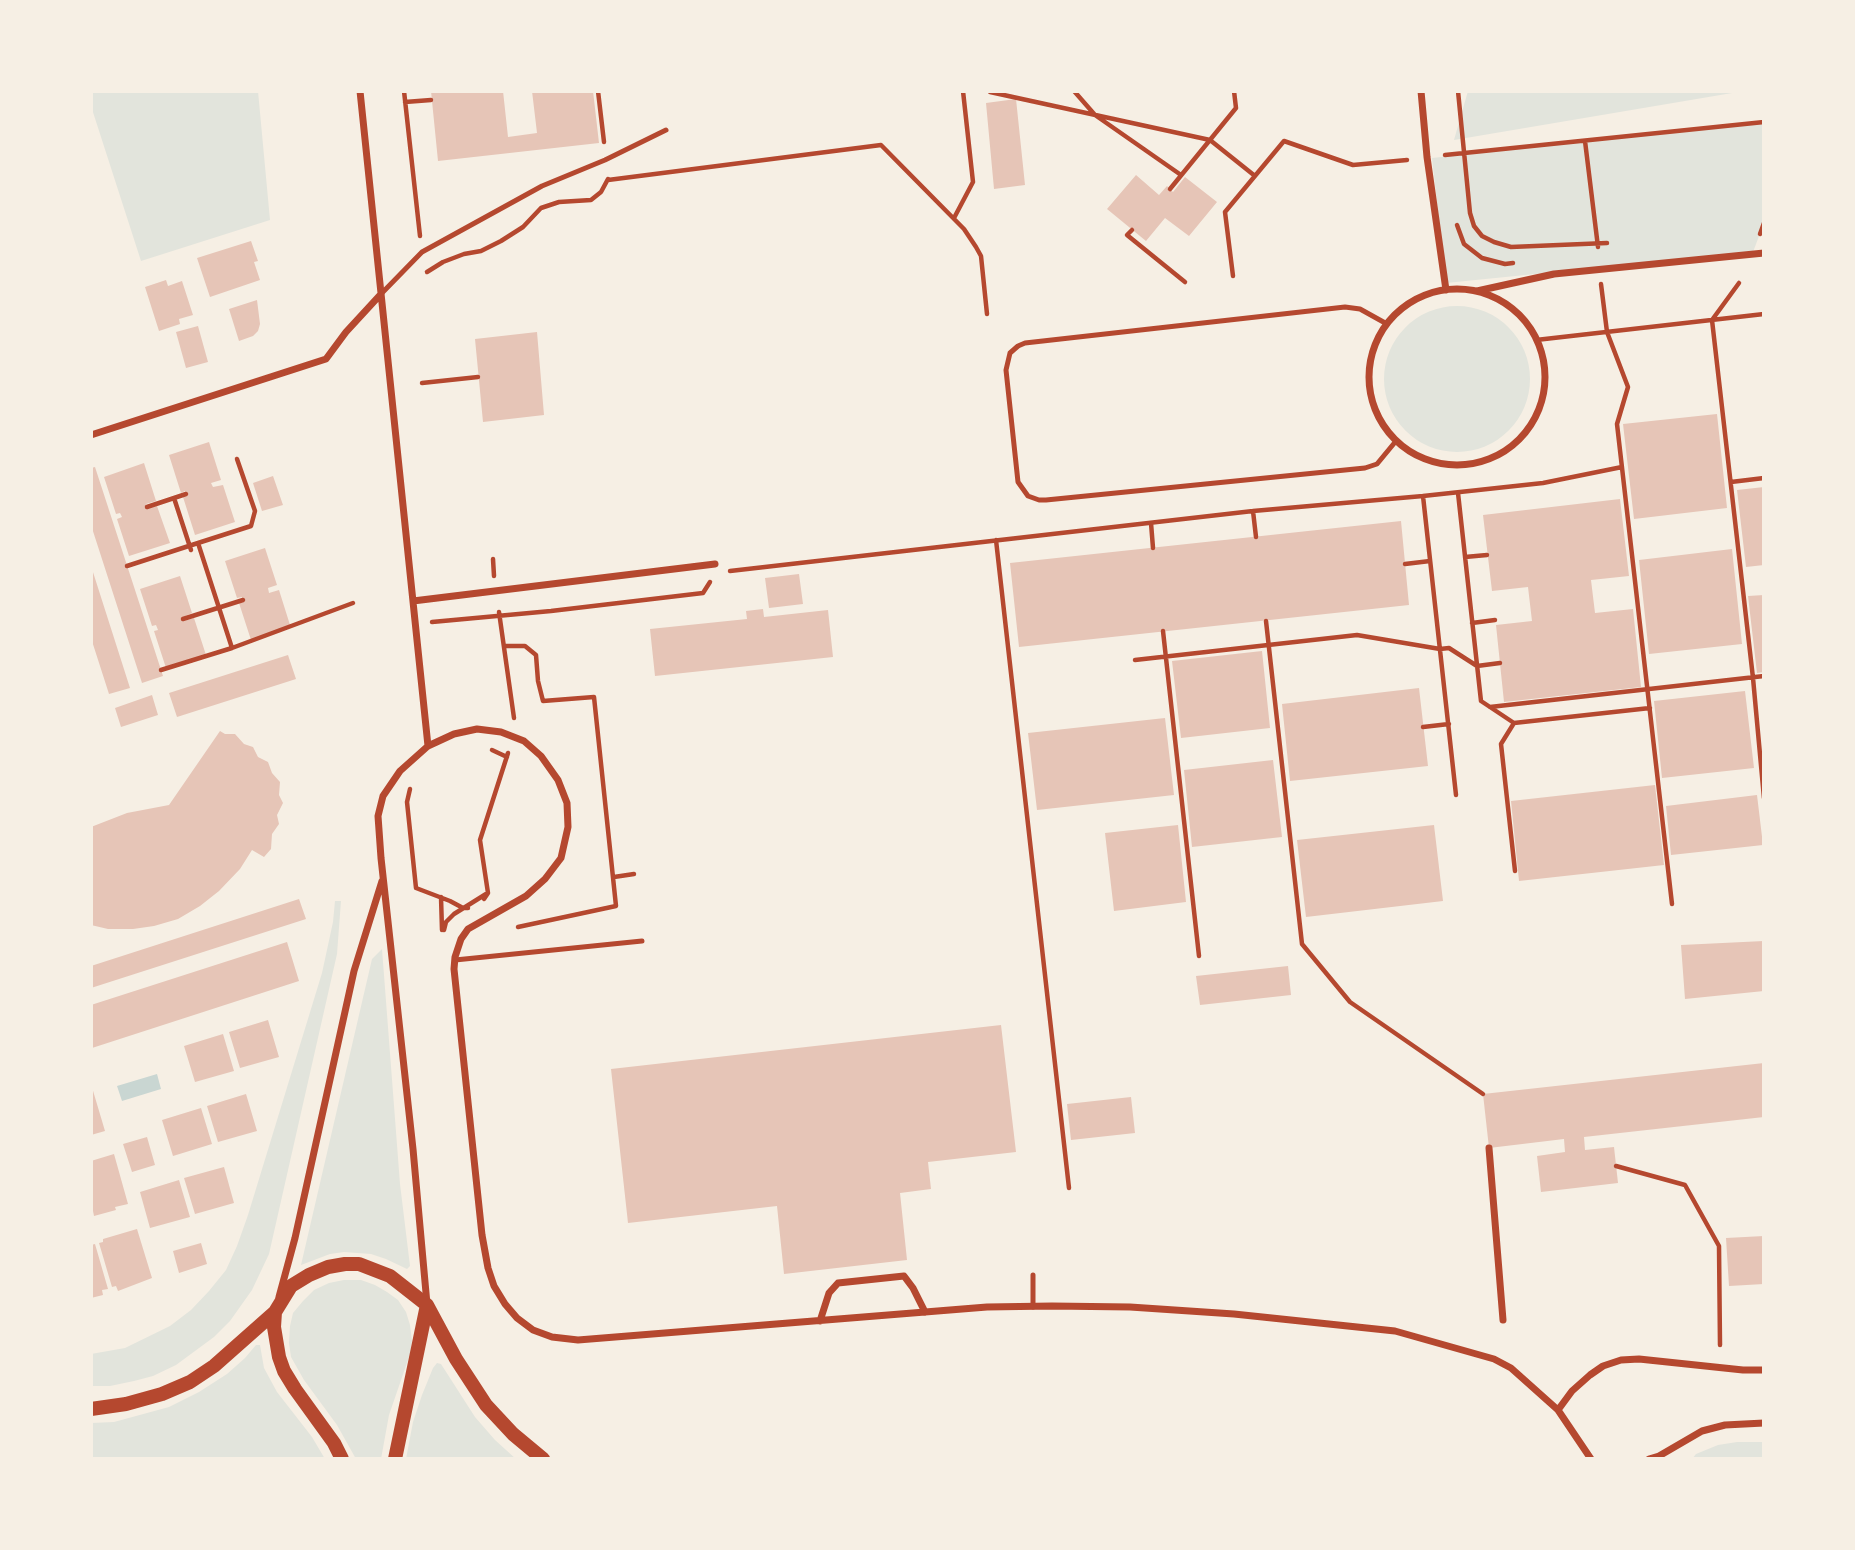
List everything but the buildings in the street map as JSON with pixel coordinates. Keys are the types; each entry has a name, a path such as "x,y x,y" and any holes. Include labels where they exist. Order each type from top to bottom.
{"main road":[{"path":"91,1409 126,1404 162,1394 190,1382 214,1366 275,1311 291,1286 301,1279 328,1267 359,1265 390,1276 427,1305 456,1359 486,1405 513,1434 543,1459"},
{"path":"395,1459 427,1305"},
{"path":"275,1311 276,1342 284,1371 334,1443 342,1459"}],"street":[{"path":"360,91 428,746"},
{"path":"1421,91 1427,158 1446,290"},
{"path":"1476,291 1503,302 1525,321 1540,346 1546,374 1542,403 1529,429 1508,449 1481,462 1452,466 1424,459 1396,441 1380,422 1370,395 1369,366 1378,338 1395,315 1419,298 1446,290 1476,291 1554,274 1764,253"},
{"path":"91,435 327,359 346,332 381,293"},
{"path":"413,601 715,564"},
{"path":"427,1305 378,816 383,796 400,771 428,746 454,734 477,729 501,732 524,741 541,756 558,780 567,803 568,827 561,858 545,879 526,897 468,929 461,939 454,969 482,1235 488,1268 499,1295 517,1318 533,1330 552,1338 578,1340 987,1307 1033,1307 1143,1308 1234,1314 1395,1331 1494,1359 1511,1368 1558,1410 1591,1459"},
{"path":"275,1311 295,1238 354,971 383,877"},
{"path":"1489,1148 1503,1320"},
{"path":"820,1321 829,1293 838,1283 904,1276 925,1312"},
{"path":"1558,1410 1572,1391 1590,1375 1621,1360 1639,1359 1764,1370"},
{"path":"1649,1459 1702,1431 1725,1425 1764,1423"}],"lane":[{"path":"381,293 422,252 542,186 606,160 666,130"},
{"path":"1387,324 1360,309 1345,307 1025,343 1010,353 1006,370 1018,482 1028,496 1039,499 1365,468 1377,464 1396,441"},
{"path":"455,960 642,942"},
{"path":"1033,1275 1033,1307"}],"path":[{"path":"404,91 421,244"},
{"path":"424,274 443,262 481,251 501,241 523,227 541,208 559,202 591,200 601,192 608,180 598,91"},
{"path":"954,219 973,182 962,91"},
{"path":"1074,91 1095,115 1181,175"},
{"path":"1170,189 1236,108 1234,91"},
{"path":"1458,91 1470,213 1474,226 1482,236 1511,247 1607,243"},
{"path":"991,102 990,92 1210,140 1255,176"},
{"path":"405,102 431,100"},
{"path":"1445,155 1764,121"},
{"path":"1233,276 1225,212 1284,141 1353,164 1407,160"},
{"path":"1585,141 1598,245"},
{"path":"1443,142 1447,167"},
{"path":"608,180 881,145 964,229 981,256 988,314"},
{"path":"1455,214 1464,244 1482,258 1505,264 1519,262"},
{"path":"1760,234 1764,223"},
{"path":"1132,230 1127,235 1185,282"},
{"path":"1600,269 1607,332 1628,387 1617,424 1672,904"},
{"path":"1738,283 1712,320 1764,798"},
{"path":"1536,340 1764,314"},
{"path":"422,383 478,377"},
{"path":"127,566 190,548 251,526 255,511 237,459"},
{"path":"729,571 1254,511 1458,493 1543,483 1622,467"},
{"path":"1731,482 1764,478"},
{"path":"1458,493 1481,701 1514,723 1650,708"},
{"path":"147,507 186,494"},
{"path":"1423,496 1456,795"},
{"path":"174,498 190,548"},
{"path":"1254,511 1256,537"},
{"path":"1151,523 1153,548"},
{"path":"996,540 1069,1188"},
{"path":"198,543 232,648"},
{"path":"1465,557 1488,555"},
{"path":"493,559 494,576"},
{"path":"1405,564 1430,561"},
{"path":"415,624 702,593"},
{"path":"183,619 243,600"},
{"path":"161,670 232,648 353,603"},
{"path":"499,614 513,722"},
{"path":"1472,623 1495,620"},
{"path":"1266,621 1302,944 1350,1002 1483,1094"},
{"path":"1163,631 1199,956"},
{"path":"1135,660 1357,635 1449,649 1477,666 1500,663"},
{"path":"1489,707 1764,676"},
{"path":"1514,723 1501,744 1515,871"},
{"path":"1423,727 1449,724"},
{"path":"482,748 507,754 480,840 488,893 483,901"},
{"path":"416,779 409,791 407,802 416,888 463,908 478,910"},
{"path":"614,877 634,874"},
{"path":"441,897 442,935"},
{"path":"1616,1166 1685,1185 1718,1246 1720,1345"}],"shaded area":[{"path":"91,91 258,91 270,220 141,261 91,106"},
{"path":"1468,91 1744,91 1454,140"},
{"path":"1764,122 1764,223 1753,252 1446,283 1432,158"},
{"path":"1457,306 1485,311 1509,327 1525,351 1530,379 1525,407 1509,431 1485,447 1457,452 1429,447 1405,431 1389,407 1384,379 1389,351 1405,327 1429,311"},
{"path":"335,901 341,901 337,954 269,1254 252,1290 230,1321 214,1337 176,1365 134,1381 110,1386 91,1386 91,1354 125,1348 170,1326 191,1310 226,1270 248,1215 322,973"},
{"path":"382,949 400,1184 410,1266 407,1269 371,1254 344,1252 330,1254 301,1265 372,959"},
{"path":"157,1074 161,1089 122,1101 117,1086"},
{"path":"344,1280 361,1280 387,1292 398,1300 410,1325 410,1354 389,1415 381,1459 356,1459 337,1425 304,1380 291,1357 289,1343 293,1313 314,1290"},
{"path":"256,1345 260,1345 264,1368 277,1392 312,1437 325,1459 91,1459 91,1423 114,1422 169,1407 227,1374"},
{"path":"437,1363 441,1364 475,1417 516,1459 406,1459 413,1422"},
{"path":"1764,1442 1764,1459 1692,1459 1696,1454 1718,1445"}]}
